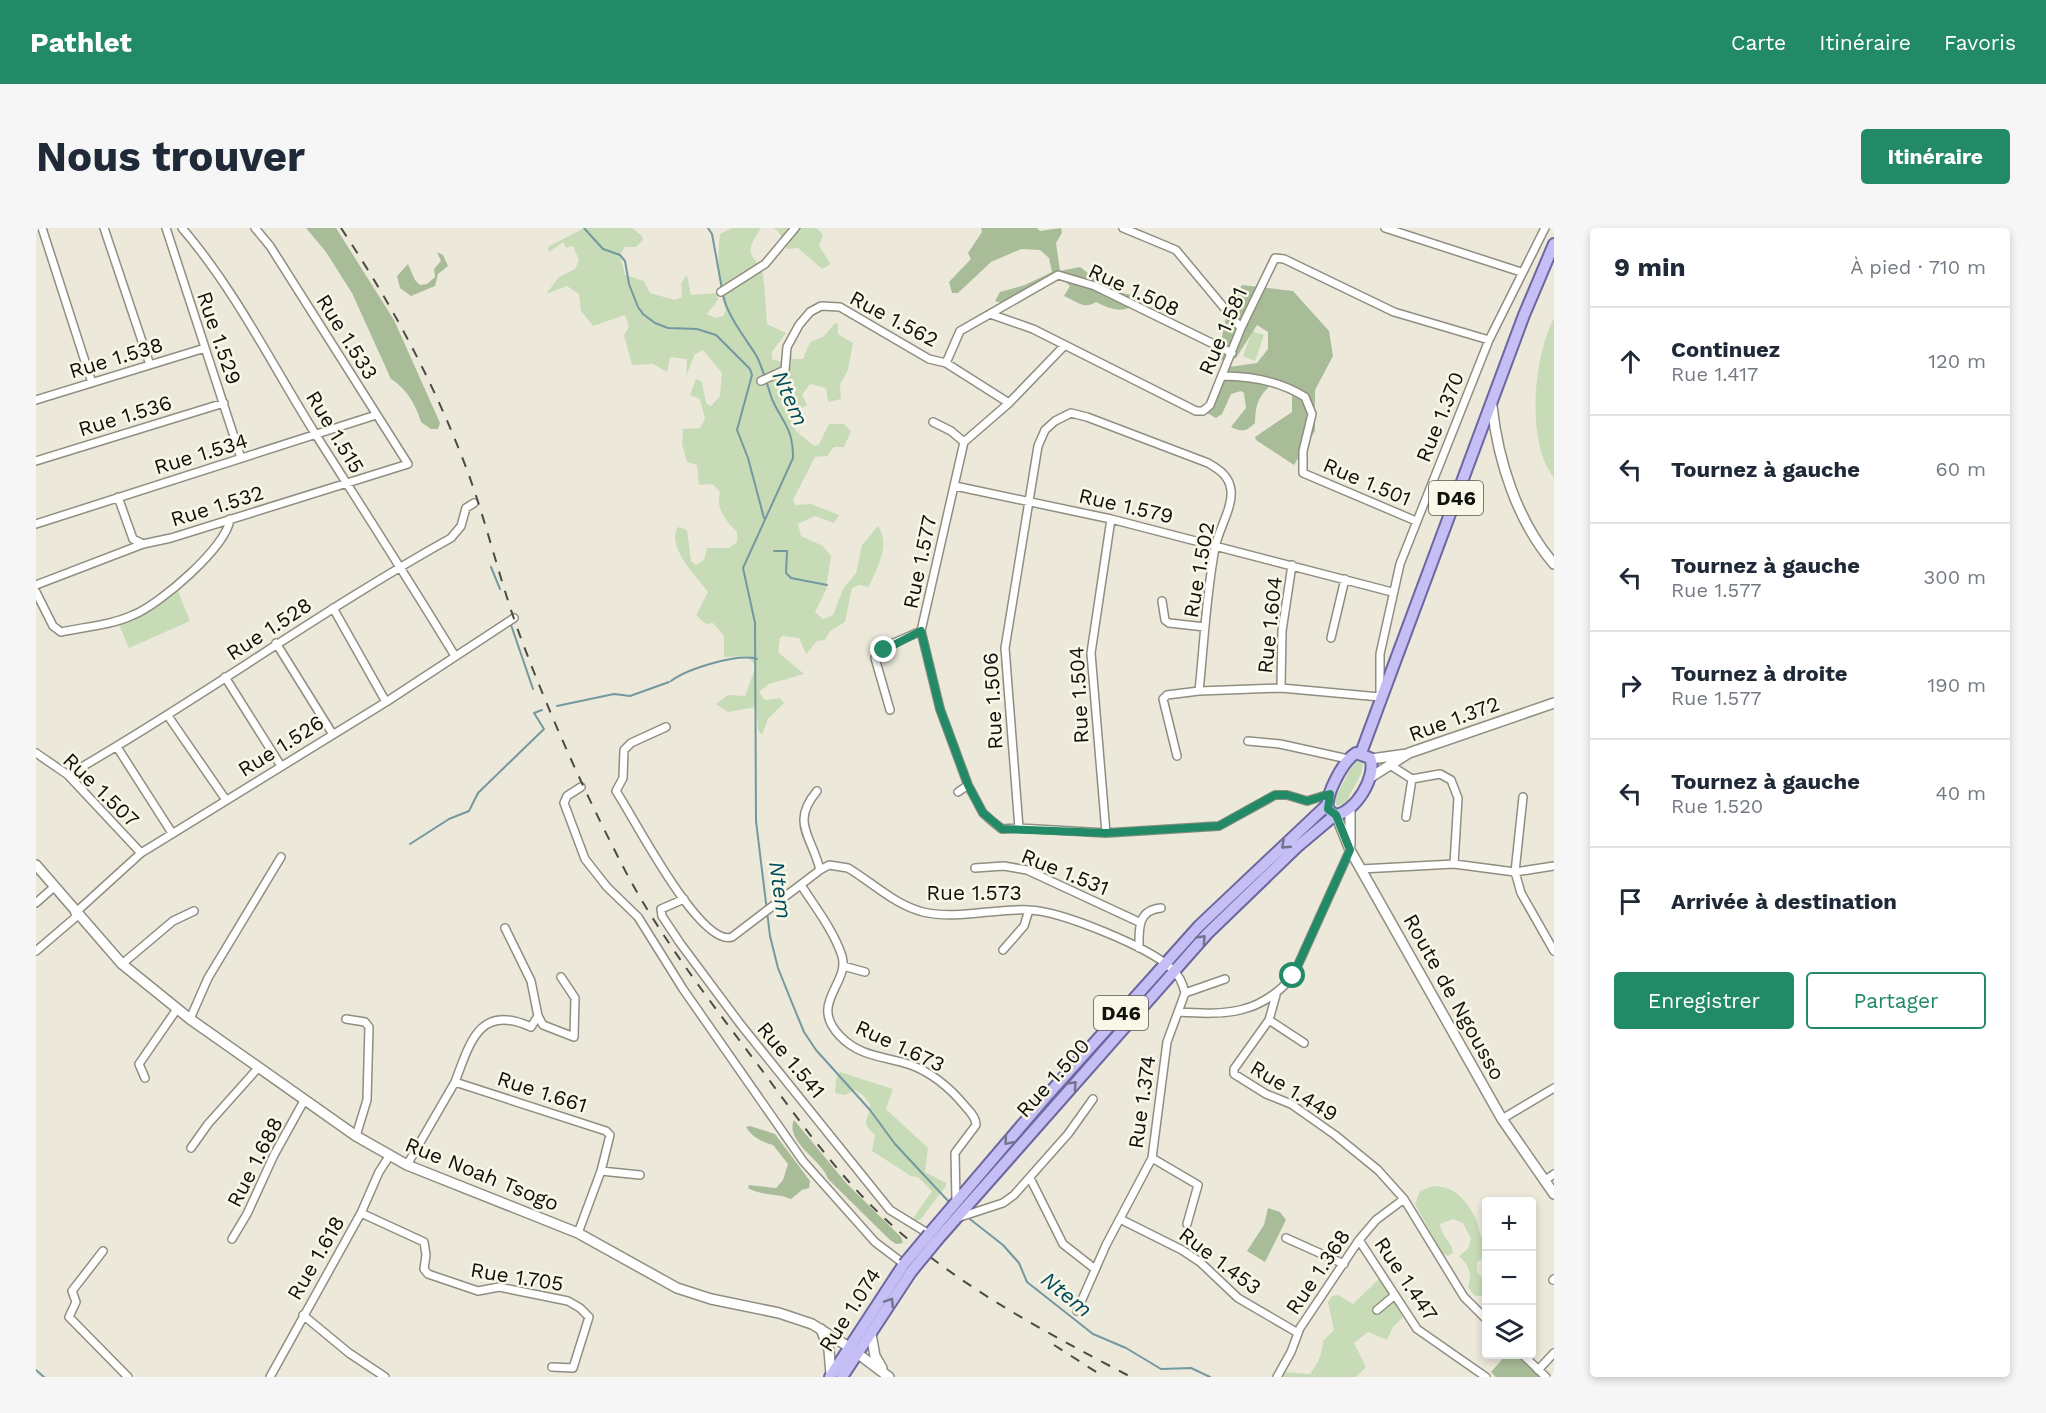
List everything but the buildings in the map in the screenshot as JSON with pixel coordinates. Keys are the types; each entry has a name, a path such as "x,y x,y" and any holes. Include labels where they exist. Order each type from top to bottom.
{"main road":[{"name":"D46","path":"1361,753 1524,315 1554,244"},
{"path":"1492,406 1495,435 1502,465 1518,507 1554,564"},
{"name":"Rue 1.372","path":"1371,777 1409,753 1554,703"},
{"path":"1348,759 1361,753 1371,759 1409,753"},
{"name":"Rue 1.500","path":"933,1237 957,1218 1170,967 1199,926 1329,799 1348,759"},
{"path":"1350,850 1350,809 1371,777 1371,759"},
{"path":"1329,799 1335,815"},
{"name":"Rue 1.500","path":"933,1237 956,1200 1170,967 1335,815 1350,809"},
{"name":"Route de Ngousso","path":"1335,815 1350,850 1502,1119 1554,1194"},
{"name":"Rue Noah Tsogo","path":"36,866 76,915 122,964 190,1019 356,1136 406,1165 578,1233 685,1291 796,1318 821,1329 854,1350 889,1377"},
{"name":"D46","path":"908,1268 933,1237"},
{"path":"889,1377 875,1356 872,1334 908,1268"},
{"name":"Rue 1.074","path":"834,1376 854,1350 908,1268"},
{"path":"821,1329 830,1350 834,1376"},
{"name":"Rue 1.074","path":"854,1350 872,1334"}],"street":[{"path":"42,228 92,383"},
{"path":"104,228 150,365"},
{"name":"Rue 1.529","path":"166,228 242,458"},
{"name":"Rue 1.515","path":"182,228 217,273 249,321 316,435 455,656"},
{"name":"Rue 1.533","path":"255,228 270,246 408,464"},
{"path":"721,292 765,264 795,228"},
{"path":"1123,228 1176,250 1241,328"},
{"path":"1386,228 1521,272"},
{"name":"Rue 1.370","path":"1380,697 1380,654 1392,592 1416,521 1489,340 1545,228"},
{"name":"Rue 1.581","path":"990,314 1033,328 1064,346 1196,411 1203,411 1210,405 1269,267 1275,258 1279,257 1394,312 1489,340"},
{"name":"Rue 1.508","path":"946,363 960,331 1058,275 1095,286 1232,353"},
{"name":"Rue 1.562","path":"761,381 785,370 787,347 799,325 810,312 821,306 840,307 929,359 946,363 1009,403"},
{"path":"933,422 951,431 964,442 1009,403 1064,346"},
{"name":"Rue 1.538","path":"36,400 205,348"},
{"name":"Rue 1.501","path":"1222,376 1243,376 1272,381 1299,393 1310,404 1312,424 1303,451 1303,472 1416,521"},
{"name":"Rue 1.536","path":"36,461 224,403"},
{"name":"Rue 1.502","path":"1028,501 1038,446 1044,430 1055,420 1071,412 1209,463 1221,471 1229,480 1232,493 1216,545 1199,691"},
{"name":"Rue 1.534","path":"36,524 376,415"},
{"name":"Rue 1.577","path":"964,442 921,631 938,702 968,785 983,813 1002,829 1106,833 1219,826 1275,795 1287,795 1307,801 1329,799"},
{"name":"Rue 1.532","path":"36,585 143,544 408,464"},
{"name":"Rue 1.579","path":"955,486 1111,519 1392,592"},
{"path":"118,497 133,539 143,544"},
{"name":"Rue 1.506","path":"1019,828 1005,648 1028,501"},
{"name":"Rue 1.528","path":"68,775 168,716 276,643 400,566 455,535 461,526 463,512 474,503"},
{"path":"36,592 43,601 45,612 53,626 61,632 134,615 194,571 222,540 230,519"},
{"name":"Rue 1.504","path":"1106,833 1090,653 1111,519"},
{"name":"Rue 1.604","path":"1281,688 1282,631 1292,565"},
{"path":"1330,638 1345,579"},
{"path":"1162,601 1165,620 1169,623 1205,627"},
{"path":"333,608 386,702"},
{"name":"Rue 1.526","path":"36,951 141,853 332,733 386,702 513,618"},
{"path":"890,710 875,658 889,645 921,631"},
{"path":"276,643 332,733"},
{"path":"225,676 281,766"},
{"path":"1177,756 1163,699 1167,695 1199,691 1281,688 1380,697"},
{"path":"168,716 226,800"},
{"path":"666,727 632,743 624,750 623,778 616,791 668,880 710,930 726,939 820,870 804,830 802,816 817,791"},
{"path":"1248,741 1280,744 1348,759"},
{"path":"117,747 172,833"},
{"name":"Rue 1.507","path":"36,753 68,775 141,853"},
{"path":"1390,765 1412,779 1440,774 1451,780 1458,798 1454,864"},
{"path":"1407,817 1412,779"},
{"path":"958,792 968,785"},
{"path":"581,787 567,796 564,803 585,859 607,887 638,918 683,989 811,1173 875,1242 908,1268"},
{"path":"1523,797 1515,872 1521,893 1554,951"},
{"path":"1178,1012 1236,1012 1251,1008 1276,995 1293,976 1350,850"},
{"path":"190,1019 208,978 281,857"},
{"path":"1361,869 1454,864 1515,872 1554,866"},
{"name":"Rue 1.573","path":"820,870 829,865 848,868 891,897 923,912 962,914 1029,910 1069,919 1139,948 1170,967"},
{"name":"Rue 1.531","path":"975,868 1004,866 1027,870 1139,922"},
{"path":"801,885 832,934 843,966 865,972"},
{"path":"36,903 54,887"},
{"name":"Rue 1.541","path":"684,899 661,909 662,916 680,943 741,1025 890,1210 933,1237"},
{"path":"1139,948 1139,922 1149,911 1161,908"},
{"path":"1003,950 1024,926 1029,910"},
{"path":"122,964 154,935 178,918 194,911"},
{"path":"505,928 531,981 538,1016 543,1025 574,1037 575,998 561,977"},
{"name":"Rue 1.673","path":"843,966 827,1003 831,1019 840,1036 871,1056 909,1065 926,1072 956,1095 976,1119 976,1125 955,1153 956,1200"},
{"path":"1170,967 1185,993 1225,979"},
{"name":"Rue 1.374","path":"1077,1311 1095,1269 1152,1158 1167,1042 1185,993"},
{"name":"Rue 1.449","path":"1276,995 1269,1020 1234,1069 1234,1074 1266,1094 1291,1104 1335,1135 1378,1170 1404,1199"},
{"path":"145,1078 139,1064 177,1009"},
{"path":"406,1165 455,1082 474,1035 482,1026 496,1021 523,1023 531,1027 538,1016"},
{"path":"346,1019 365,1022 369,1027 367,1100 356,1136"},
{"path":"1269,1020 1304,1043"},
{"path":"191,1148 208,1124 258,1068"},
{"name":"Rue 1.661","path":"455,1082 606,1131 610,1135 601,1171 578,1233"},
{"path":"1502,1119 1554,1088"},
{"name":"Rue 1.688","path":"232,1239 305,1099"},
{"path":"957,1218 1003,1203 1030,1178 1068,1134 1093,1099"},
{"name":"Rue 1.618","path":"270,1377 361,1213 379,1172 390,1155"},
{"path":"1152,1158 1198,1185 1187,1224"},
{"path":"601,1171 640,1175"},
{"path":"1544,1181 1554,1174"},
{"path":"1030,1178 1063,1244 1095,1269"},
{"path":"1404,1199 1464,1297 1482,1315"},
{"name":"Rue 1.368","path":"1276,1377 1291,1352 1298,1333 1359,1240 1381,1215 1404,1199"},
{"name":"Rue 1.705","path":"361,1213 424,1242 426,1256 424,1269 428,1274 478,1291 499,1287 568,1301 580,1308 589,1317 573,1368 552,1367"},
{"name":"Rue 1.453","path":"1120,1219 1182,1250 1200,1262 1238,1298 1298,1333"},
{"path":"1286,1238 1344,1263"},
{"name":"Rue 1.447","path":"1359,1240 1417,1329 1486,1377"},
{"path":"103,1251 72,1291 76,1302 69,1317 128,1377"},
{"path":"1377,1310 1395,1295"},
{"path":"303,1315 349,1353 385,1377"},
{"path":"1538,1370 1554,1353"},
{"path":"1527,1359 1546,1377"}],"green space":[{"path":"306,228 336,228 394,320 440,423 438,429 431,429 421,422 410,398 391,379 352,293 326,252"},
{"path":"584,228 632,228 642,236 643,240 636,247 625,247 620,255 625,275 644,281 650,293 675,300 682,297 681,283 687,275 691,295 717,293 718,300 707,314 716,318 723,316 726,310 719,273 720,234 732,228 761,228 751,246 751,252 763,275 767,324 786,333 772,352 772,359 781,362 787,347 793,359 803,359 810,342 823,337 835,323 838,323 838,334 853,343 848,370 840,384 841,399 828,402 826,388 810,384 802,395 807,405 793,413 795,430 814,446 819,444 829,424 844,424 851,431 844,447 834,447 827,456 815,457 793,500 795,505 811,504 839,515 834,523 815,516 798,524 801,536 823,546 831,556 826,590 815,612 823,619 833,615 843,589 856,573 862,545 878,526 882,534 883,549 869,587 860,585 852,588 845,622 830,631 825,640 817,641 806,654 799,638 783,636 780,638 778,652 804,674 769,684 759,692 765,700 780,698 784,703 768,719 762,735 758,730 756,707 728,712 716,704 728,695 745,696 756,666 747,656 724,657 724,636 713,623 706,624 696,615 708,592 684,561 675,535 678,527 687,530 691,561 696,565 704,560 707,548 729,548 737,542 737,532 725,519 720,509 720,492 713,484 699,485 697,465 687,462 682,444 683,429 700,428 705,419 700,399 690,395 696,379 702,382 706,403 711,406 720,396 722,373 703,350 695,354 686,376 687,359 670,357 667,372 653,364 632,365 624,335 629,326 625,315 593,326 581,311 579,294 567,286 546,294 559,277 575,269 579,260 573,246 566,248 563,242 549,252 548,247"},
{"path":"773,228 817,228 823,235 819,246 831,264 822,269 798,248 787,249 778,231"},
{"path":"981,228 1037,228 1040,231 1061,228 1062,233 1056,243 1060,271 1080,267 1112,291 1132,295 1131,307 1118,310 1096,302 1087,305 1080,304 1064,296 1070,286 1060,277 1011,306 995,301 1000,292 1025,285 1052,272 1049,258 1040,250 1021,249 991,262 958,293 952,293 949,282 971,259 968,253 982,232"},
{"path":"437,252 443,255 448,266 438,274 435,286 411,296 400,288 397,276 408,264 415,280 420,285 427,284 435,277 434,269 441,261"},
{"path":"1242,285 1293,291 1329,331 1333,356 1315,390 1315,431 1294,465 1256,440 1255,437 1292,412 1292,392 1287,388 1271,385 1266,390 1258,402 1255,423 1246,430 1231,427 1246,408 1244,393 1241,391 1231,394 1222,414 1216,418 1207,413 1229,367 1257,363 1268,349 1268,332 1257,325 1236,358 1217,361 1227,312"},
{"path":"1554,318 1554,478 1545,462 1539,443 1536,400 1541,355"},
{"path":"1252,331 1264,335 1255,361 1243,356"},
{"path":"178,591 190,621 129,648 116,618"},
{"path":"1354,762 1363,762 1362,772 1345,804 1337,806 1334,800"},
{"path":"1158,980 929,1244 1044,1105"},
{"path":"840,1072 893,1089 886,1109 928,1148 925,1172 946,1183 946,1186 920,1220 913,1220 932,1191 918,1177 911,1176 872,1151 875,1135 866,1123 870,1105 864,1096 855,1090 845,1095 835,1093 836,1080"},
{"path":"794,1120 847,1184 901,1237 903,1243 896,1244 890,1240 828,1179 825,1172 799,1143 792,1128"},
{"path":"750,1126 775,1134 810,1181 809,1188 802,1190 791,1199 748,1188 749,1185 776,1188 783,1180 788,1164 773,1145 751,1134 746,1127"},
{"path":"1433,1186 1448,1189 1465,1201 1473,1214 1482,1237 1482,1259 1477,1262 1477,1272 1482,1278 1482,1296 1474,1295 1468,1287 1469,1270 1459,1256 1468,1249 1471,1239 1463,1223 1453,1219 1440,1224 1453,1253 1448,1256 1442,1253 1415,1204 1420,1191"},
{"path":"1268,1208 1280,1212 1286,1220 1265,1262 1247,1251 1264,1225"},
{"path":"1379,1279 1382,1280 1403,1317 1393,1327 1387,1340 1368,1332 1354,1343 1366,1367 1356,1377 1278,1377 1284,1372 1310,1374 1313,1370 1321,1355 1323,1341 1334,1330 1328,1302 1332,1296 1338,1295 1353,1304"},
{"path":"1502,1359 1523,1359 1542,1377 1496,1377 1491,1372"}],"waterway":[{"path":"584,228 603,249 620,255 625,261 629,284 643,314 655,323 668,328 697,329 716,335 750,369 752,375 737,430 748,458 764,518"},
{"name":"Ntem","path":"708,228 712,234 722,289"},
{"path":"786,244 800,228"},
{"path":"736,287 764,268"},
{"name":"Ntem","path":"723,295 732,319 756,355 772,399 789,432 793,448 793,458 743,568 755,623 756,821 770,936 778,968 790,998 804,1032 816,1050 870,1110 895,1144 950,1203"},
{"path":"774,551 787,551 786,573 791,578 827,585"},
{"path":"491,567 500,589"},
{"path":"510,622 533,689"},
{"path":"671,681 712,663 737,658 757,659"},
{"path":"557,706 614,694 630,696 669,682"},
{"path":"410,844 449,819 469,811 478,793 544,729 534,713 542,710"},
{"name":"Ntem","path":"966,1216 1003,1245 1019,1263 1027,1282 1093,1334 1126,1348 1161,1369 1191,1368 1210,1377"},
{"path":"36,1370 44,1377"}],"railway":[{"path":"341,228 392,310 450,427 471,480 514,618 558,731 629,878 676,953 794,1114 875,1210 949,1271 978,1290 1038,1327 1131,1377"},
{"path":"1054,1345 1104,1377"}],"route":[{"path":"884,650 889,645 921,631 940,709 968,785 983,813 1002,829 1106,833 1219,826 1250,810 1264,799 1275,795 1287,795 1307,801 1330,794 1328,809 1336,815 1350,850 1293,976"}]}
